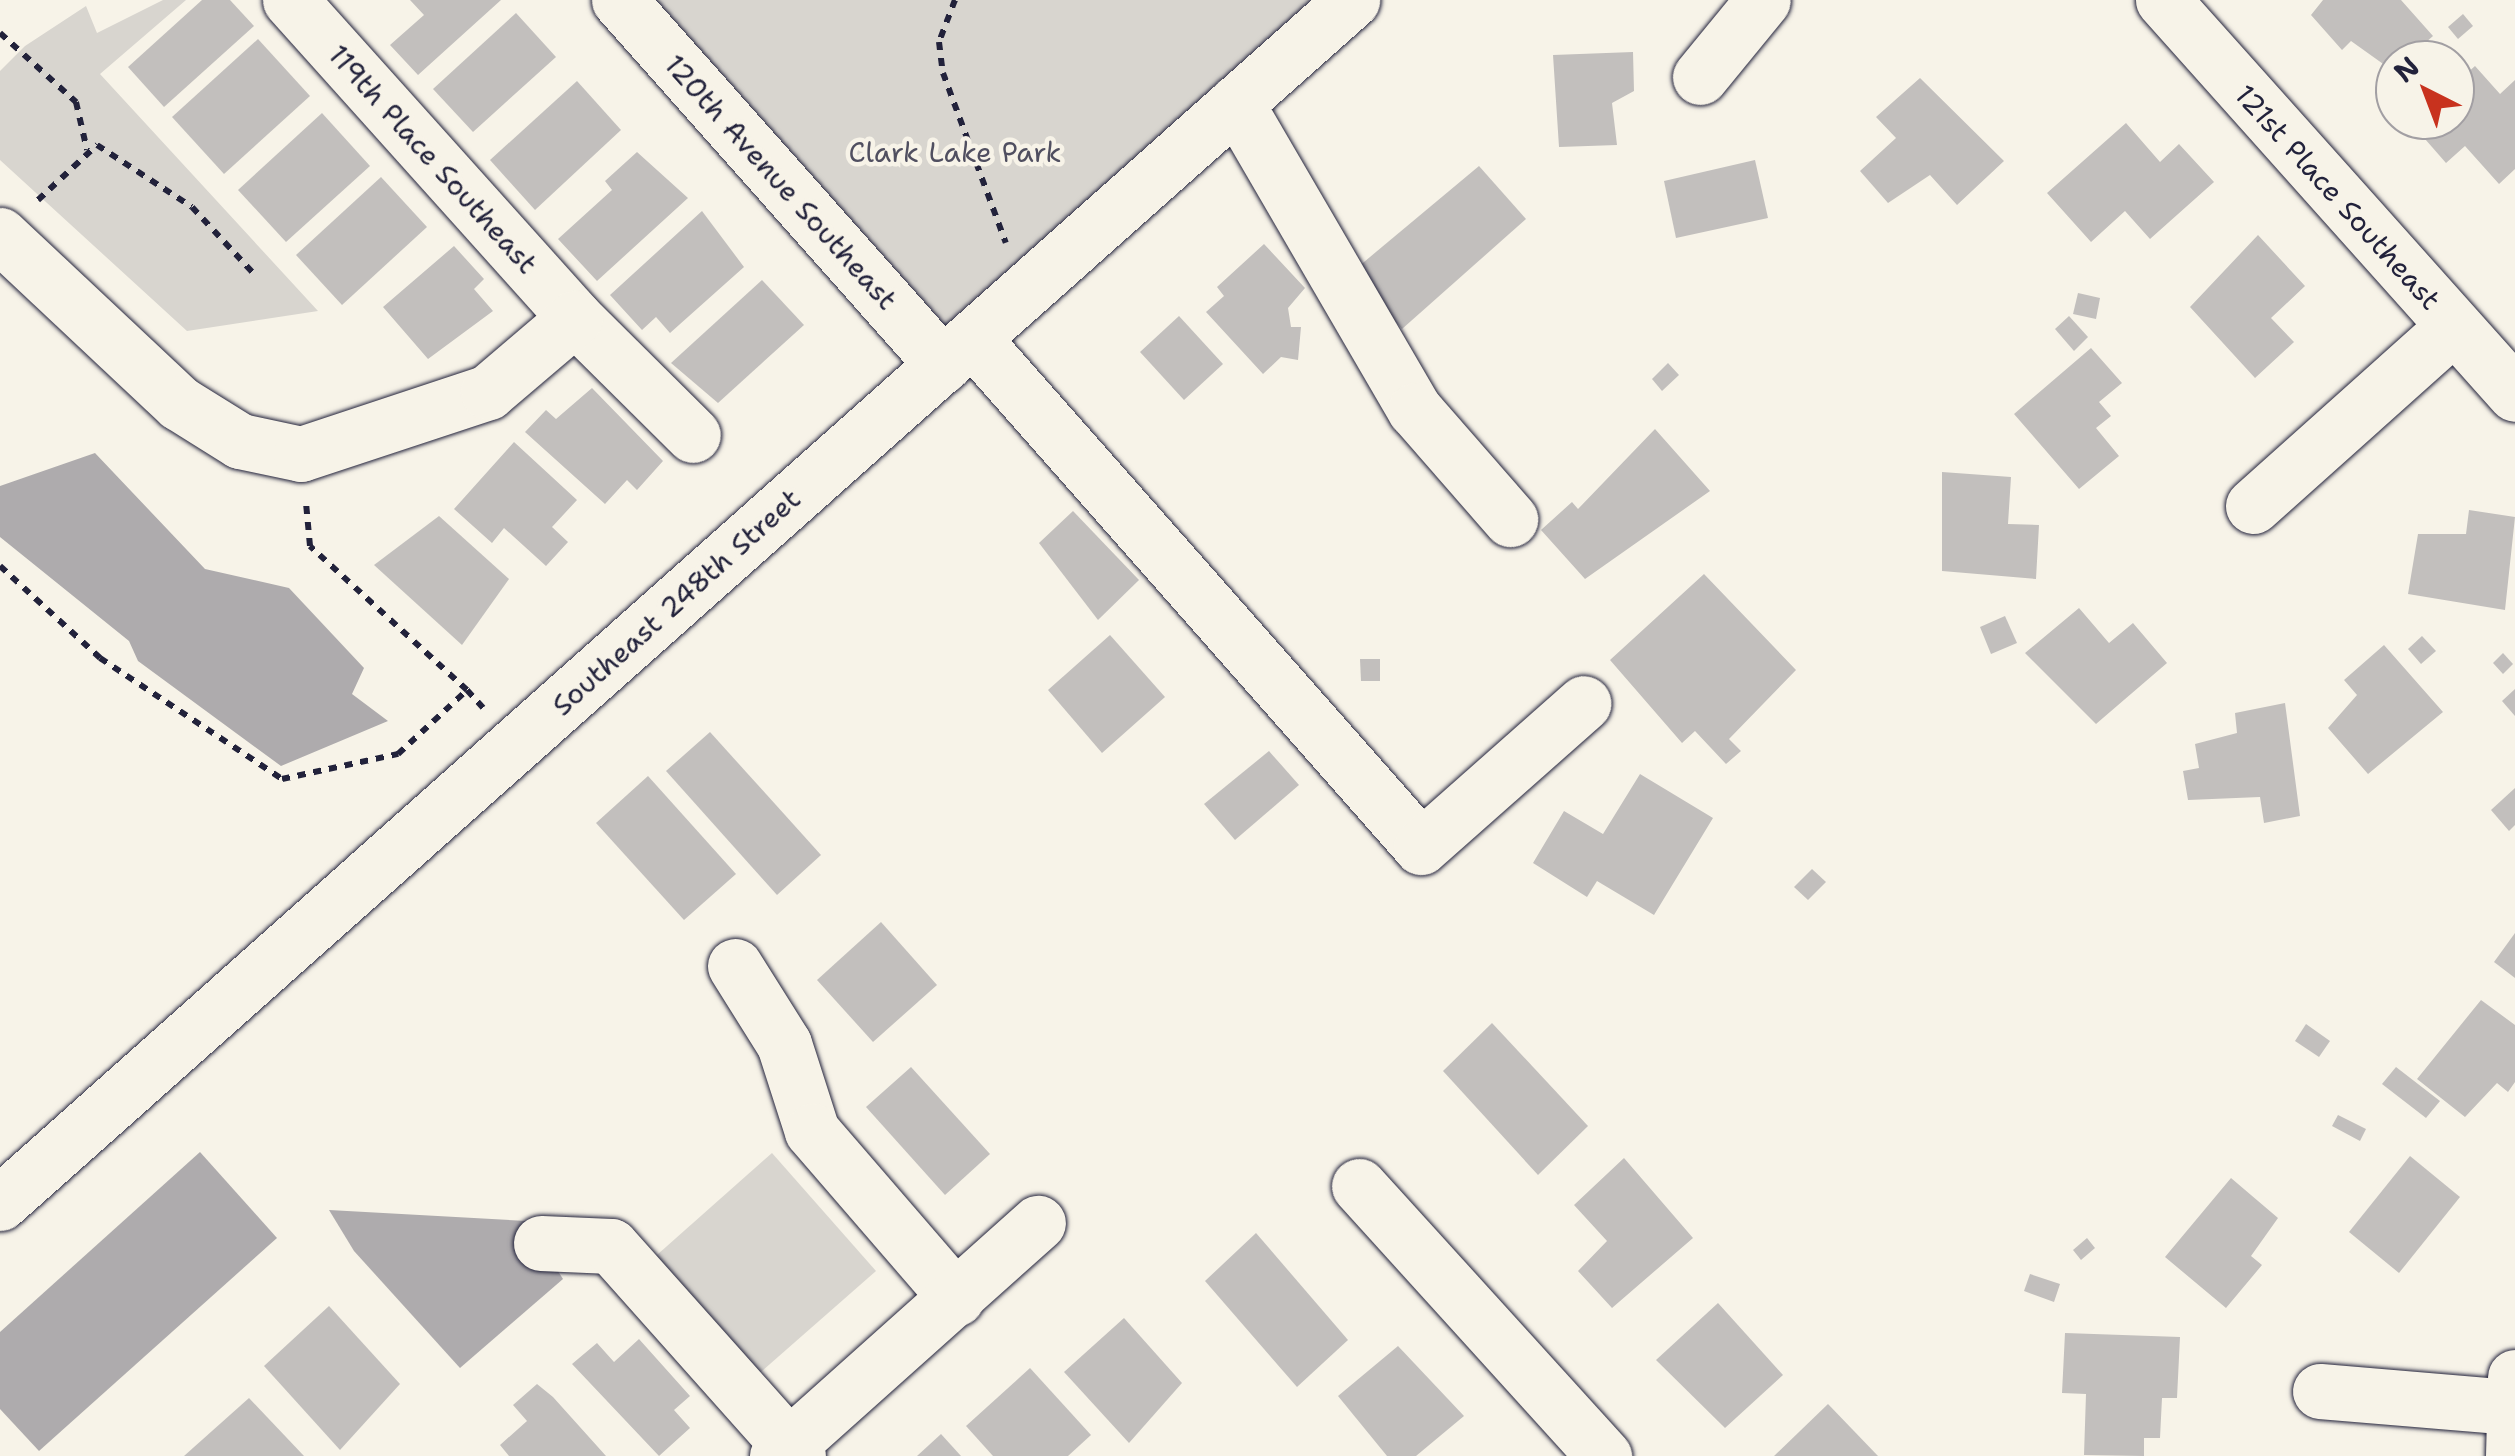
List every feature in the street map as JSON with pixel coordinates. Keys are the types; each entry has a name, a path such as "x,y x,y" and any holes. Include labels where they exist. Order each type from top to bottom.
{"street":[{"name":"119th Place Southeast","path":"290,0 576,318 693,435"},
{"name":"120th Avenue Southeast","path":"619,0 958,352 1421,847 1584,703"},
{"name":"Southeast 248th Street","path":"0,1203 1352,0"},
{"path":"1700,77 1763,0"},
{"name":"121st Place Southeast","path":"2162,0 2515,394"},
{"path":"1236,103 1415,410 1510,519"},
{"path":"2,237 178,403 240,442 301,454 488,392 576,318"},
{"path":"2253,506 2453,327"},
{"path":"735,966 784,1044 812,1131 956,1298"},
{"path":"1359,1186 1604,1456"},
{"path":"541,1244 611,1246 788,1453 1038,1223"},
{"path":"2320,1391 2512,1414"}],"path":[{"path":"955,0 939,42 943,73 1029,288"},
{"path":"0,33 76,102 87,150"},
{"path":"2,237 87,150 114,151 192,207 256,276"},
{"path":"0,566 100,658 282,779 398,754 467,690 310,546 301,454"}],"green space":[{"path":"163,0 186,0 100,74 318,311 187,331 0,160 0,71 25,46 86,6 97,33"},
{"name":"Clark Lake Park","path":"619,0 1352,0 943,365"},
{"path":"772,1153 876,1271 753,1379 649,1262"}],"shaded area":[{"path":"95,453 205,569 289,588 364,668 352,694 388,721 281,766 138,661 129,641 0,537 0,486"},
{"path":"200,1152 277,1238 39,1451 0,1409 0,1332"},
{"path":"329,1210 526,1221 563,1279 460,1368 354,1251"}],"building":[{"path":"202,0 230,0 254,26 164,107 128,67"},
{"path":"410,0 501,0 418,75 390,45 424,15"},
{"path":"2323,0 2401,0 2433,36 2428,40 2375,40 2375,58 2351,41 2342,50 2311,15"},
{"path":"516,13 556,57 473,132 433,89"},
{"path":"2463,14 2473,26 2458,39 2448,27"},
{"path":"258,39 310,96 224,174 172,117"},
{"path":"1633,52 1634,91 1612,103 1617,145 1559,147 1553,55"},
{"path":"2475,66 2500,94 2515,80 2515,169 2499,184 2465,146 2446,163 2426,140 2475,140"},
{"path":"1920,78 2004,161 1957,205 1930,175 1888,203 1860,171 1896,138 1876,117"},
{"path":"577,81 621,130 535,210 490,160"},
{"path":"322,113 370,166 286,242 238,190"},
{"path":"2126,123 2160,162 2179,144 2214,182 2150,239 2125,211 2091,242 2047,193"},
{"path":"637,152 688,198 597,281 558,239 612,190 605,181"},
{"path":"1755,160 1768,218 1676,238 1664,181"},
{"path":"1479,166 1526,219 1402,329 1352,272"},
{"path":"381,177 427,227 342,305 296,255"},
{"path":"702,211 744,267 670,333 656,317 642,330 610,295"},
{"path":"2258,235 2305,286 2271,318 2294,342 2255,378 2190,307"},
{"path":"1264,244 1305,288 1288,308 1291,327 1301,327 1298,360 1281,357 1263,374 1206,312 1224,296 1217,287"},
{"path":"454,246 484,279 474,289 493,311 428,359 383,307"},
{"path":"762,280 804,325 718,403 671,363"},
{"path":"2078,293 2100,298 2096,319 2073,314"},
{"path":"1179,316 1223,364 1184,400 1140,352"},
{"path":"2069,316 2088,337 2074,351 2055,329"},
{"path":"2091,348 2122,383 2099,402 2111,416 2096,428 2119,456 2079,489 2014,414"},
{"path":"1668,363 1679,375 1662,391 1652,379"},
{"path":"592,388 663,461 637,490 627,480 605,504 525,432 546,410 556,419"},
{"path":"1655,429 1710,491 1585,579 1541,530 1572,502 1578,509"},
{"path":"514,442 577,500 552,527 568,542 546,566 504,528 492,543 454,509"},
{"path":"1942,472 2011,477 2008,524 2039,525 2036,579 1942,571"},
{"path":"2469,510 2515,517 2505,610 2408,594 2418,534 2466,534"},
{"path":"1073,511 1139,580 1098,620 1039,543"},
{"path":"439,516 509,579 462,645 374,565"},
{"path":"1704,574 1796,670 1729,739 1741,751 1726,764 1695,731 1682,743 1610,660"},
{"path":"2079,608 2109,643 2133,623 2167,663 2096,724 2025,653"},
{"path":"2005,616 2017,643 1991,654 1980,627"},
{"path":"1110,635 1165,697 1102,753 1048,690"},
{"path":"2422,636 2436,651 2421,664 2408,649"},
{"path":"2384,645 2443,712 2368,774 2328,728 2357,695 2344,680"},
{"path":"2503,653 2513,664 2503,674 2493,663"},
{"path":"1360,659 1380,659 1380,681 1361,681"},
{"path":"2515,689 2515,716 2502,701"},
{"path":"2285,703 2300,816 2264,823 2260,797 2188,800 2183,771 2199,768 2195,744 2237,733 2235,713"},
{"path":"710,732 821,855 777,895 666,771"},
{"path":"1269,751 1299,785 1235,840 1204,804"},
{"path":"1640,774 1713,818 1654,915 1597,881 1587,897 1533,863 1564,811 1603,834"},
{"path":"648,776 736,874 684,920 596,823"},
{"path":"2515,788 2515,825 2509,831 2491,810"},
{"path":"1812,869 1826,882 1808,900 1794,887"},
{"path":"881,922 937,985 873,1042 817,980"},
{"path":"2515,933 2515,978 2494,962"},
{"path":"2481,1000 2515,1025 2515,1082 2508,1092 2497,1083 2465,1117 2417,1079"},
{"path":"1492,1023 1588,1126 1538,1175 1443,1071"},
{"path":"2306,1024 2330,1041 2319,1057 2295,1041"},
{"path":"911,1067 990,1154 945,1195 866,1107"},
{"path":"2396,1067 2440,1101 2426,1118 2382,1084"},
{"path":"2338,1115 2366,1129 2360,1141 2332,1126"},
{"path":"2410,1156 2460,1197 2399,1273 2349,1232"},
{"path":"1624,1158 1693,1238 1612,1308 1578,1271 1607,1241 1574,1205"},
{"path":"2231,1178 2278,1218 2251,1256 2262,1265 2226,1308 2165,1257"},
{"path":"1256,1233 1348,1340 1297,1387 1205,1281"},
{"path":"2087,1238 2095,1248 2081,1260 2073,1250"},
{"path":"2030,1274 2060,1284 2054,1302 2024,1291"},
{"path":"1718,1303 1783,1375 1725,1428 1656,1360"},
{"path":"329,1306 400,1384 340,1450 264,1366"},
{"path":"1124,1318 1182,1383 1129,1443 1064,1372"},
{"path":"2065,1333 2180,1337 2177,1398 2162,1398 2160,1438 2144,1438 2144,1456 2084,1455 2086,1394 2062,1393"},
{"path":"639,1339 690,1396 674,1410 690,1428 659,1456 572,1364 597,1343 614,1362"},
{"path":"1398,1346 1464,1416 1416,1456 1387,1456 1338,1396"},
{"path":"1030,1368 1091,1435 1068,1456 993,1456 966,1426"},
{"path":"537,1384 606,1456 509,1456 500,1445 527,1421 513,1405"},
{"path":"249,1398 304,1456 184,1456"},
{"path":"1828,1404 1878,1456 1774,1456"},
{"path":"941,1434 961,1456 917,1456"}]}
